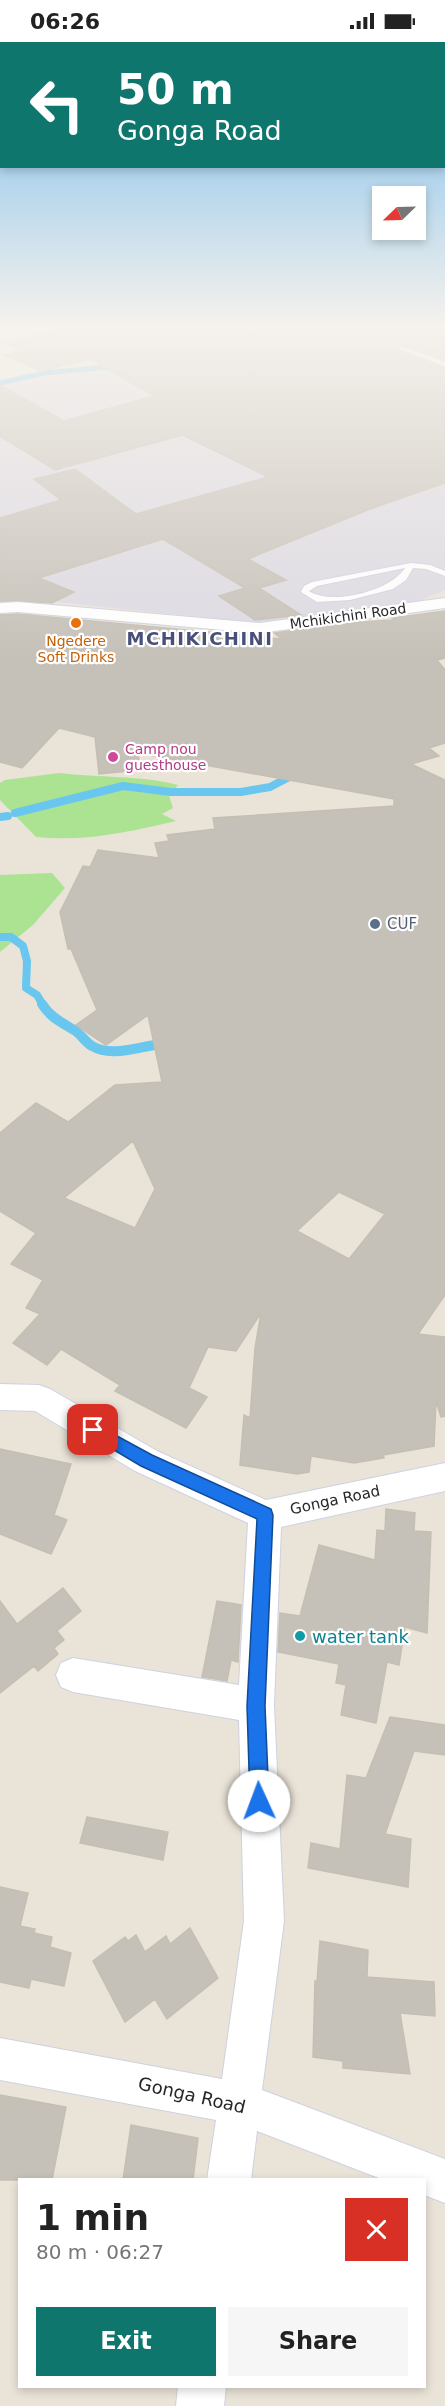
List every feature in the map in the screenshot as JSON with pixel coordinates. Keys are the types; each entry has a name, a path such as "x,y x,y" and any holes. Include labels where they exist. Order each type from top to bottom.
{"street":[{"name":"Mchikichini Road","path":"0,608 18,607 261,628 445,603"},
{"path":"0,1397 39,1398 146,1461 265,1515 256,1706 264,1921 229,2178"},
{"name":"Gonga Road","path":"265,1515 445,1477"},
{"path":"73,1675 256,1706"},
{"name":"Gonga Road","path":"0,2059 239,2103 445,2181"},
{"path":"200,2406 202,2388"}],"lane":[{"path":"411,566 398,583 350,598 317,600 305,592 307,588 315,584 411,566 427,567 445,574"}],"shaded area":[{"path":"0,438 445,438 445,590 418,601 256,623 0,596"}],"green space":[{"path":"59,773 149,780 178,785 169,796 173,808 162,814 176,821 89,837 36,837 0,800 0,783 5,780"},
{"path":"52,873 65,888 33,925 0,952 0,875"}],"building":[{"path":"4,438 171,438 55,470"},
{"path":"190,438 445,438 445,483 370,509 248,559 286,580 259,588 301,615 255,620 219,596 245,588 163,539 39,578 74,592 52,603 0,601 0,518 61,500 34,479 75,469 136,514 268,477"},
{"path":"445,611 445,658 437,660 445,670 445,743 429,748 439,756 411,764 445,780 445,1295 418,1334 445,1337 445,1416 441,1417 436,1401 434,1446 354,1463 311,1456 309,1472 297,1474 240,1465 244,1415 250,1418 255,1348 261,1313 236,1351 208,1347 189,1388 207,1397 186,1428 115,1391 120,1385 61,1349 47,1365 13,1343 40,1314 26,1308 43,1280 11,1264 36,1233 0,1211 0,1133 36,1103 68,1122 115,1085 162,1082 148,1015 106,1045 76,1025 97,1010 71,949 68,949 60,912 83,866 90,867 98,850 159,858 155,843 169,841 167,835 215,829 213,818 394,806 394,799 138,753 140,770 99,774 95,737 59,728 22,768 0,762 0,615 18,614 282,639 274,633 393,620 392,618","holes":["133,1141 155,1189 135,1228 64,1198","339,1192 385,1214 349,1259 297,1231"]},
{"path":"0,1449 71,1464 54,1515 67,1520 51,1554 0,1534"},
{"path":"386,1509 415,1513 414,1531 431,1532 427,1633 405,1627 399,1665 387,1662 376,1723 341,1715 346,1685 336,1683 339,1664 278,1652 280,1613 300,1616 319,1545 375,1560 377,1530 385,1531"},
{"path":"63,1588 81,1611 57,1631 64,1640 54,1648 58,1654 38,1671 34,1666 0,1693 0,1601 17,1624"},
{"path":"217,1601 241,1605 238,1662 231,1660 227,1681 202,1677"},
{"path":"390,1717 445,1725 445,1755 414,1751 385,1834 411,1839 408,1887 308,1868 311,1843 340,1849 347,1775 366,1778"},
{"path":"87,1817 168,1832 163,1860 80,1843"},
{"path":"0,1887 28,1893 20,1926 35,1929 34,1933 52,1937 50,1947 71,1953 64,1986 31,1979 29,1988 0,1982"},
{"path":"190,1928 218,1978 167,2019 155,1999 125,2022 93,1961 125,1937 128,1941 136,1935 145,1952 166,1936 170,1944"},
{"path":"320,1941 368,1950 367,1977 434,1982 435,2016 400,2013 410,2074 343,2068 343,2061 313,2057 315,1981 317,1982"},
{"path":"0,2095 66,2107 52,2178 0,2180"},
{"path":"131,2125 198,2138 193,2178 123,2178"}],"waterway":[{"path":"15,813 123,786 171,792 241,792 270,787 297,773"},
{"path":"0,817 8,816"},
{"path":"0,937 11,937 23,946 27,961 26,988 37,995 43,1005"},
{"path":"42,1004 52,1016 101,1050 119,1051 166,1044"}],"place":[{"name":"Ngedere Soft Drinks","path":"76,623"},
{"name":"Camp nou guesthouse","path":"113,757"},
{"name":"CUF","path":"375,924"},
{"name":"water tank","path":"300,1636"}],"district":[{"name":"MCHIKICHINI","path":"200,638"}],"route":[{"path":"93,1430 146,1461 265,1515 256,1706 259,1801"}]}
